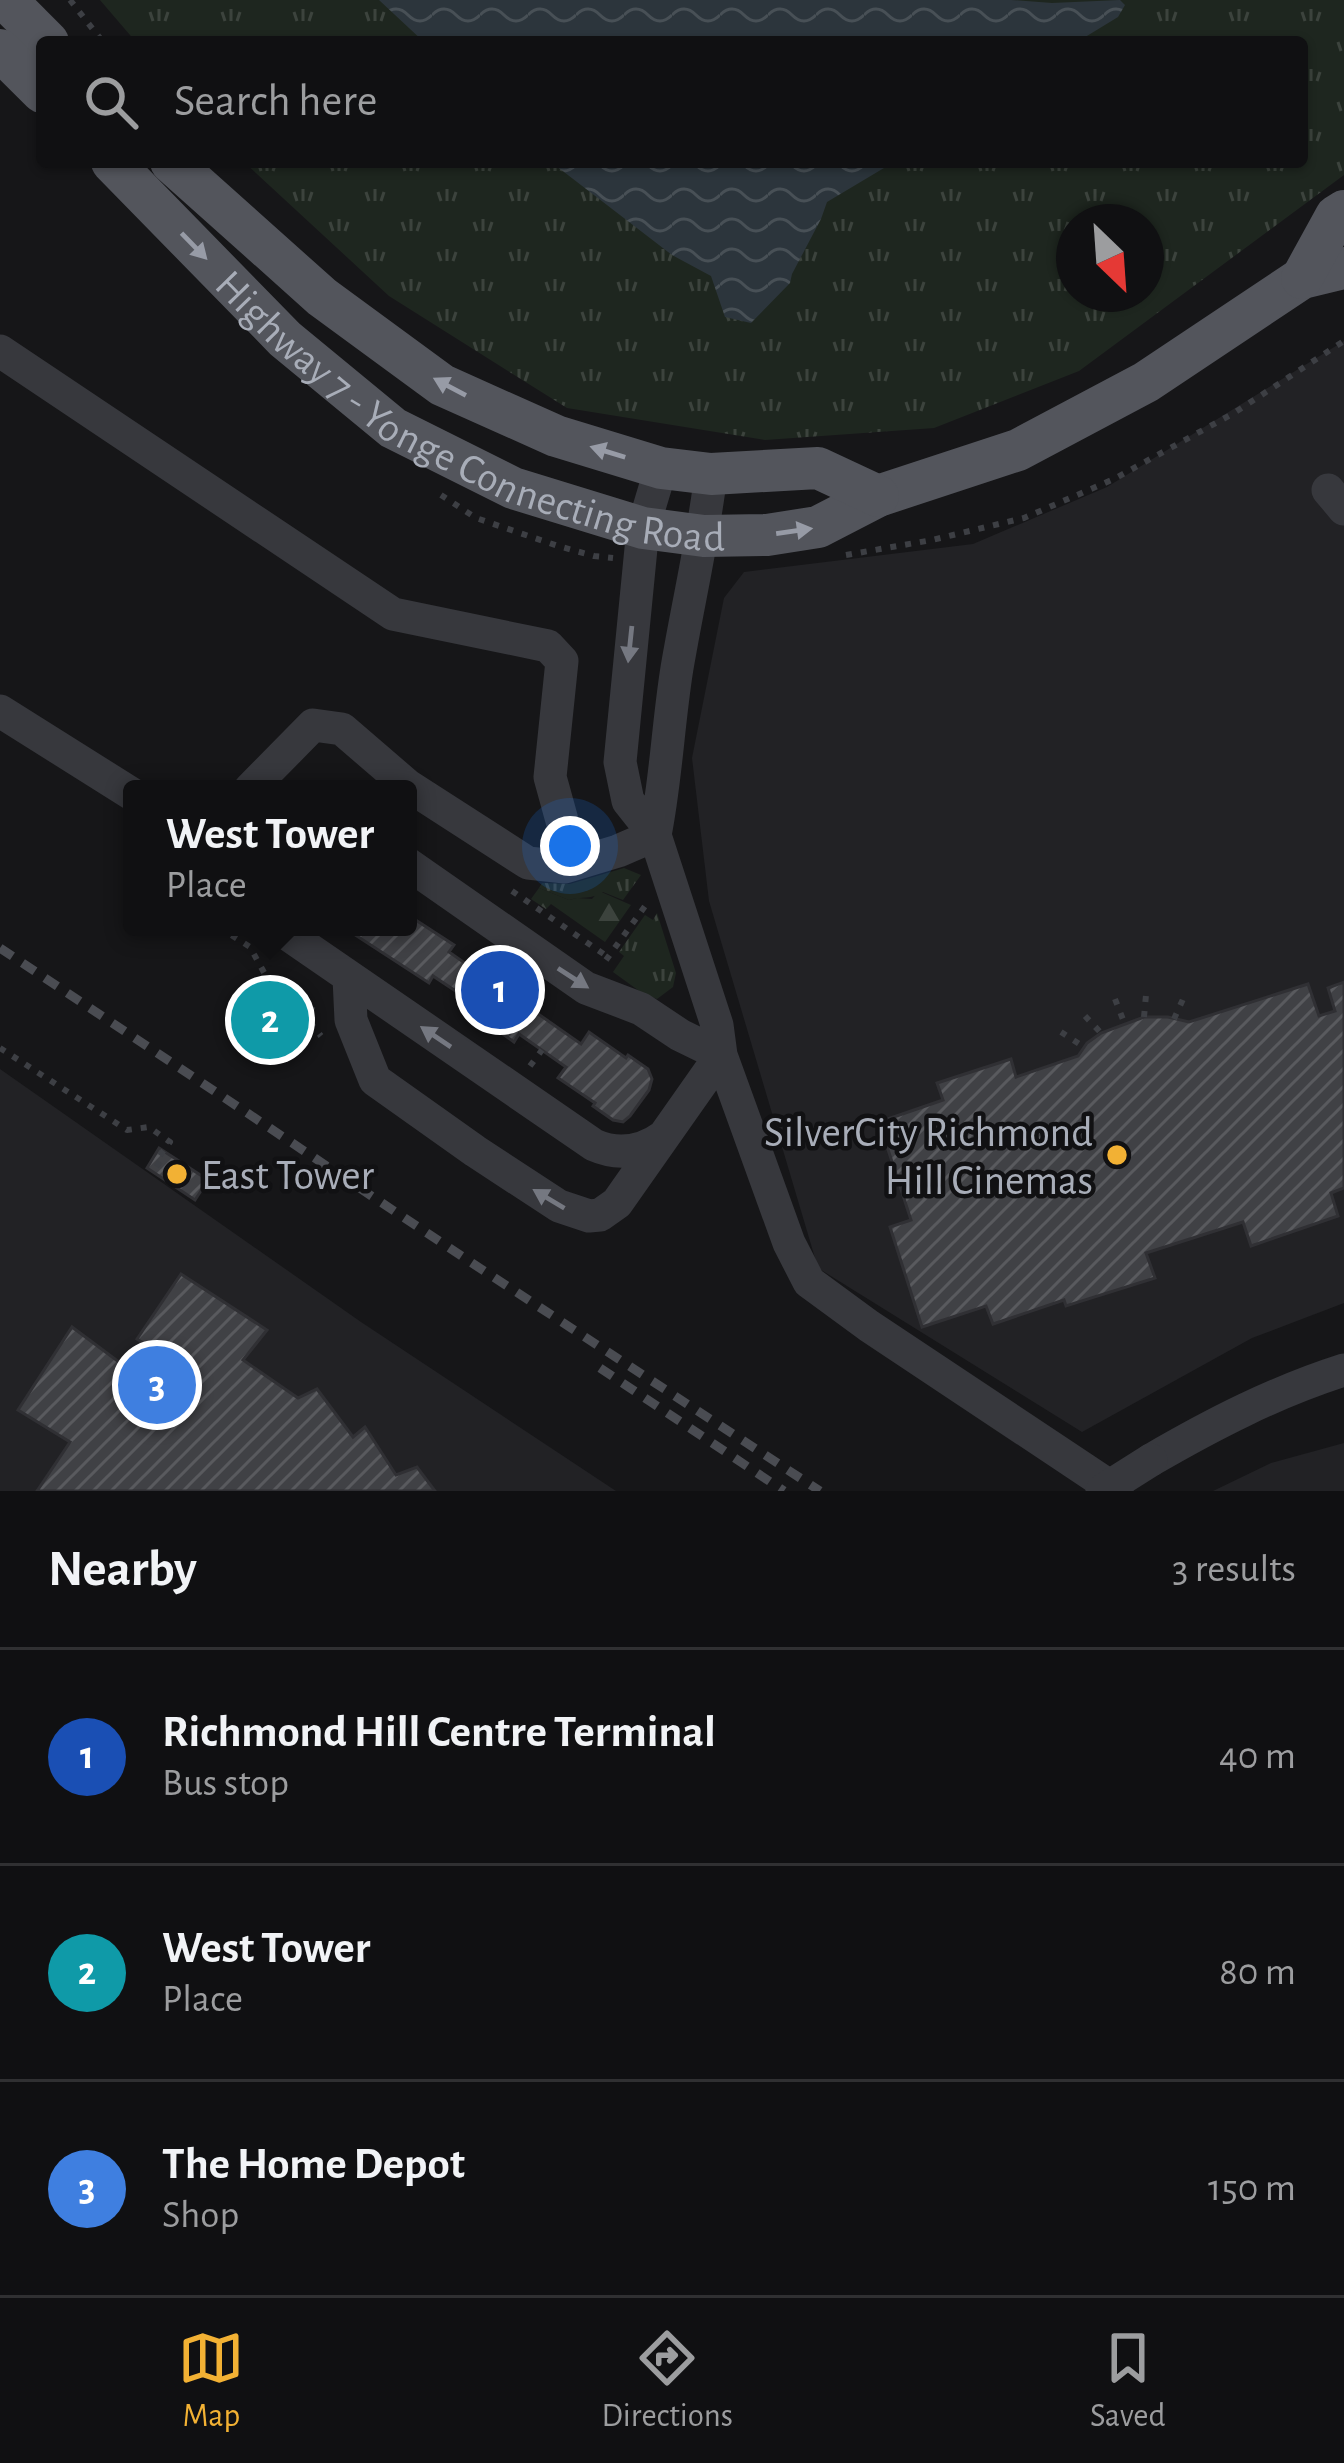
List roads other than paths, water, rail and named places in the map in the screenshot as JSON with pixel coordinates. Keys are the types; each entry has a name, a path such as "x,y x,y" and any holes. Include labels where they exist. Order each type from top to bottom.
{"main road":[{"path":"6,0 43,36"},
{"path":"47,0 74,36"},
{"path":"0,50 36,89"},
{"path":"0,65 36,92"},
{"name":"Highway 7 - Yonge Connecting Road","path":"118,168 285,339 393,428 513,488 643,528 704,536 767,535 818,527 878,496 1018,449 1146,382 1302,278 1344,268"},
{"name":"Highway 7 - Yonge Connecting Road","path":"178,168 322,297 442,385 556,436 661,468 711,474 818,469 878,496"},
{"name":"Highway 7 - Yonge Connecting Road","path":"1302,278 1336,216 1344,211"}],"street":[{"path":"0,351 393,614 548,646 562,661 550,777 574,864"},
{"path":"661,468 643,528 620,762 628,801 655,835 717,1025 721,1055 789,1243 809,1282 1117,1491"},
{"path":"655,835 676,673 704,536 711,474"},
{"path":"0,711 123,788"},
{"path":"259,780 313,724 341,729 401,780"},
{"path":"417,791 528,863 566,867 655,835"},
{"path":"417,870 586,988 641,1009 721,1055"},
{"path":"290,936 594,1145 628,1152 664,1136"},
{"path":"349,978 351,1020 375,1080 559,1206 589,1216 610,1211 721,1055"},
{"path":"1102,1491 1217,1421 1299,1384 1344,1370"}],"water":[{"path":"379,0 1120,0 1125,5 1118,17 1087,36 418,36"},
{"path":"559,168 884,168 827,202 790,283 751,323 725,317 711,276 672,255"}],"railway":[{"path":"0,948 820,1491"},
{"path":"600,1368 784,1491"}],"place":[{"name":"Richmond Hill Centre Terminal","path":"500,990"},
{"name":"West Tower","path":"270,1020"},
{"name":"SilverCity Richmond Hill Cinemas","path":"1117,1155"},
{"name":"East Tower","path":"177,1174"},
{"name":"The Home Depot","path":"157,1385"}]}
